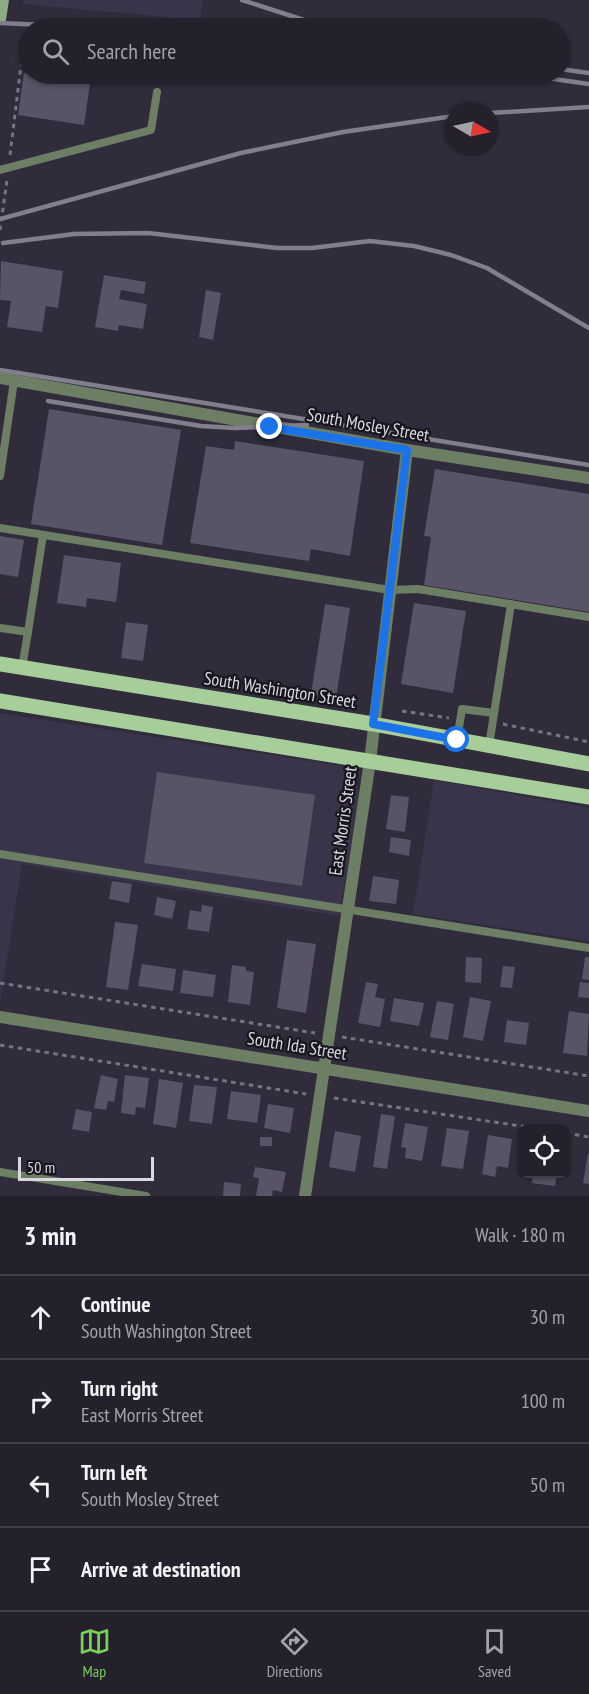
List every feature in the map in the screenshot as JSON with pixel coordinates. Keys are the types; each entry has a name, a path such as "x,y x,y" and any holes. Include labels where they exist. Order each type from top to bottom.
{"main road":[{"name":"South Washington Street","path":"0,664 373,724 589,764"},
{"path":"0,701 589,797"}],"street":[{"path":"0,19 3,0"},
{"name":"South Mosley Street","path":"0,378 407,450 589,478"},
{"name":"East Morris Street","path":"305,1196 370,761 407,450"},
{"name":"South Ida Street","path":"0,1017 589,1111"}],"lane":[{"path":"0,170 151,130 157,92"},
{"path":"0,476 14,381"},
{"path":"0,528 390,590 418,590 589,617"},
{"path":"22,668 43,535"},
{"path":"489,746 511,604"},
{"path":"0,628 28,632"},
{"path":"457,740 462,709 494,713"},
{"path":"0,855 589,948"},
{"path":"0,1172 146,1196"}],"path":[{"path":"0,230 19,84"},
{"path":"0,983 589,1076"},
{"path":"0,1045 517,1125"},
{"path":"571,1134 589,1137"}],"shaded area":[{"path":"24,0 203,0 200,18 23,4"},
{"path":"0,713 342,766 355,777 359,793 339,916 22,864 0,1004"},
{"path":"434,780 589,808 589,941 413,914"}],"building":[{"path":"22,84 90,84 84,125 18,115"},
{"path":"1,261 63,271 58,308 46,306 42,332 7,327 11,301 0,300"},
{"path":"104,275 146,282 144,294 121,290 119,299 147,304 143,329 119,325 118,331 95,327"},
{"path":"206,290 221,293 213,340 199,337"},
{"path":"49,409 181,430 162,545 31,524"},
{"path":"235,441 364,461 350,556 311,549 309,561 190,543 206,446 234,450"},
{"path":"435,469 589,494 589,612 424,585 431,537 424,536"},
{"path":"0,536 24,540 18,577 0,574"},
{"path":"64,555 121,563 116,602 87,598 86,607 57,603"},
{"path":"414,603 466,611 453,693 401,684"},
{"path":"325,604 350,608 336,698 311,694"},
{"path":"126,622 148,625 143,661 121,658"},
{"path":"157,772 315,795 302,886 144,863"},
{"path":"391,795 409,797 405,832 386,829"},
{"path":"391,837 411,840 409,856 389,852"},
{"path":"373,876 399,880 396,904 369,901"},
{"path":"112,881 132,884 129,903 109,899"},
{"path":"157,897 176,901 172,919 154,915"},
{"path":"202,905 213,907 209,932 187,929 190,910 201,912"},
{"path":"115,922 138,925 128,990 106,987"},
{"path":"287,940 316,944 306,1013 277,1008"},
{"path":"466,957 482,958 481,983 465,982"},
{"path":"585,957 589,957 589,980 582,979"},
{"path":"142,964 176,969 173,991 138,986"},
{"path":"232,965 246,967 246,971 254,972 250,1005 228,1002"},
{"path":"503,966 515,967 512,988 500,987"},
{"path":"183,970 216,975 213,997 180,993"},
{"path":"366,982 378,984 375,997 385,999 380,1027 358,1023"},
{"path":"580,982 589,983 589,998 578,997"},
{"path":"470,997 491,1001 483,1041 463,1037"},
{"path":"394,998 424,1003 419,1026 390,1021"},
{"path":"437,1001 454,1004 448,1040 430,1037"},
{"path":"569,1011 589,1014 587,1056 563,1053"},
{"path":"507,1020 529,1023 526,1045 504,1042"},
{"path":"101,1075 118,1079 114,1102 108,1101 106,1110 94,1108"},
{"path":"125,1075 149,1078 145,1108 136,1107 135,1115 121,1113"},
{"path":"159,1079 183,1083 176,1128 153,1124"},
{"path":"194,1085 217,1087 212,1124 189,1121"},
{"path":"231,1091 261,1095 257,1123 227,1119"},
{"path":"268,1104 294,1108 290,1133 264,1128"},
{"path":"76,1109 92,1112 89,1132 72,1129"},
{"path":"381,1114 395,1116 387,1169 373,1167"},
{"path":"405,1123 428,1127 422,1161 405,1158 406,1148 401,1147"},
{"path":"447,1128 469,1131 463,1169 441,1166"},
{"path":"335,1131 361,1136 355,1172 329,1167"},
{"path":"488,1135 512,1139 508,1168 497,1166 495,1177 482,1174"},
{"path":"260,1137 272,1137 272,1146 260,1146"},
{"path":"589,1154 589,1184 583,1183"},
{"path":"255,1167 286,1172 282,1192 273,1190 272,1196 256,1196 259,1178 253,1177"},
{"path":"533,1178 556,1178 555,1186 532,1183"},
{"path":"224,1182 241,1184 240,1196 223,1196"}],"railway":[{"path":"242,0 298,18"},
{"path":"0,23 18,24"},
{"path":"571,71 589,73"},
{"path":"571,81 589,84"},
{"path":"499,112 589,107"},
{"path":"0,219 241,153 343,132 445,117"},
{"path":"3,243 74,234 148,233 277,248 312,248 370,241 414,246 451,255 487,268 589,328"},
{"path":"0,370 589,465"},
{"path":"48,401 201,426 235,428 307,425"}],"route":[{"path":"270,427 407,450 373,724 457,740"}]}
